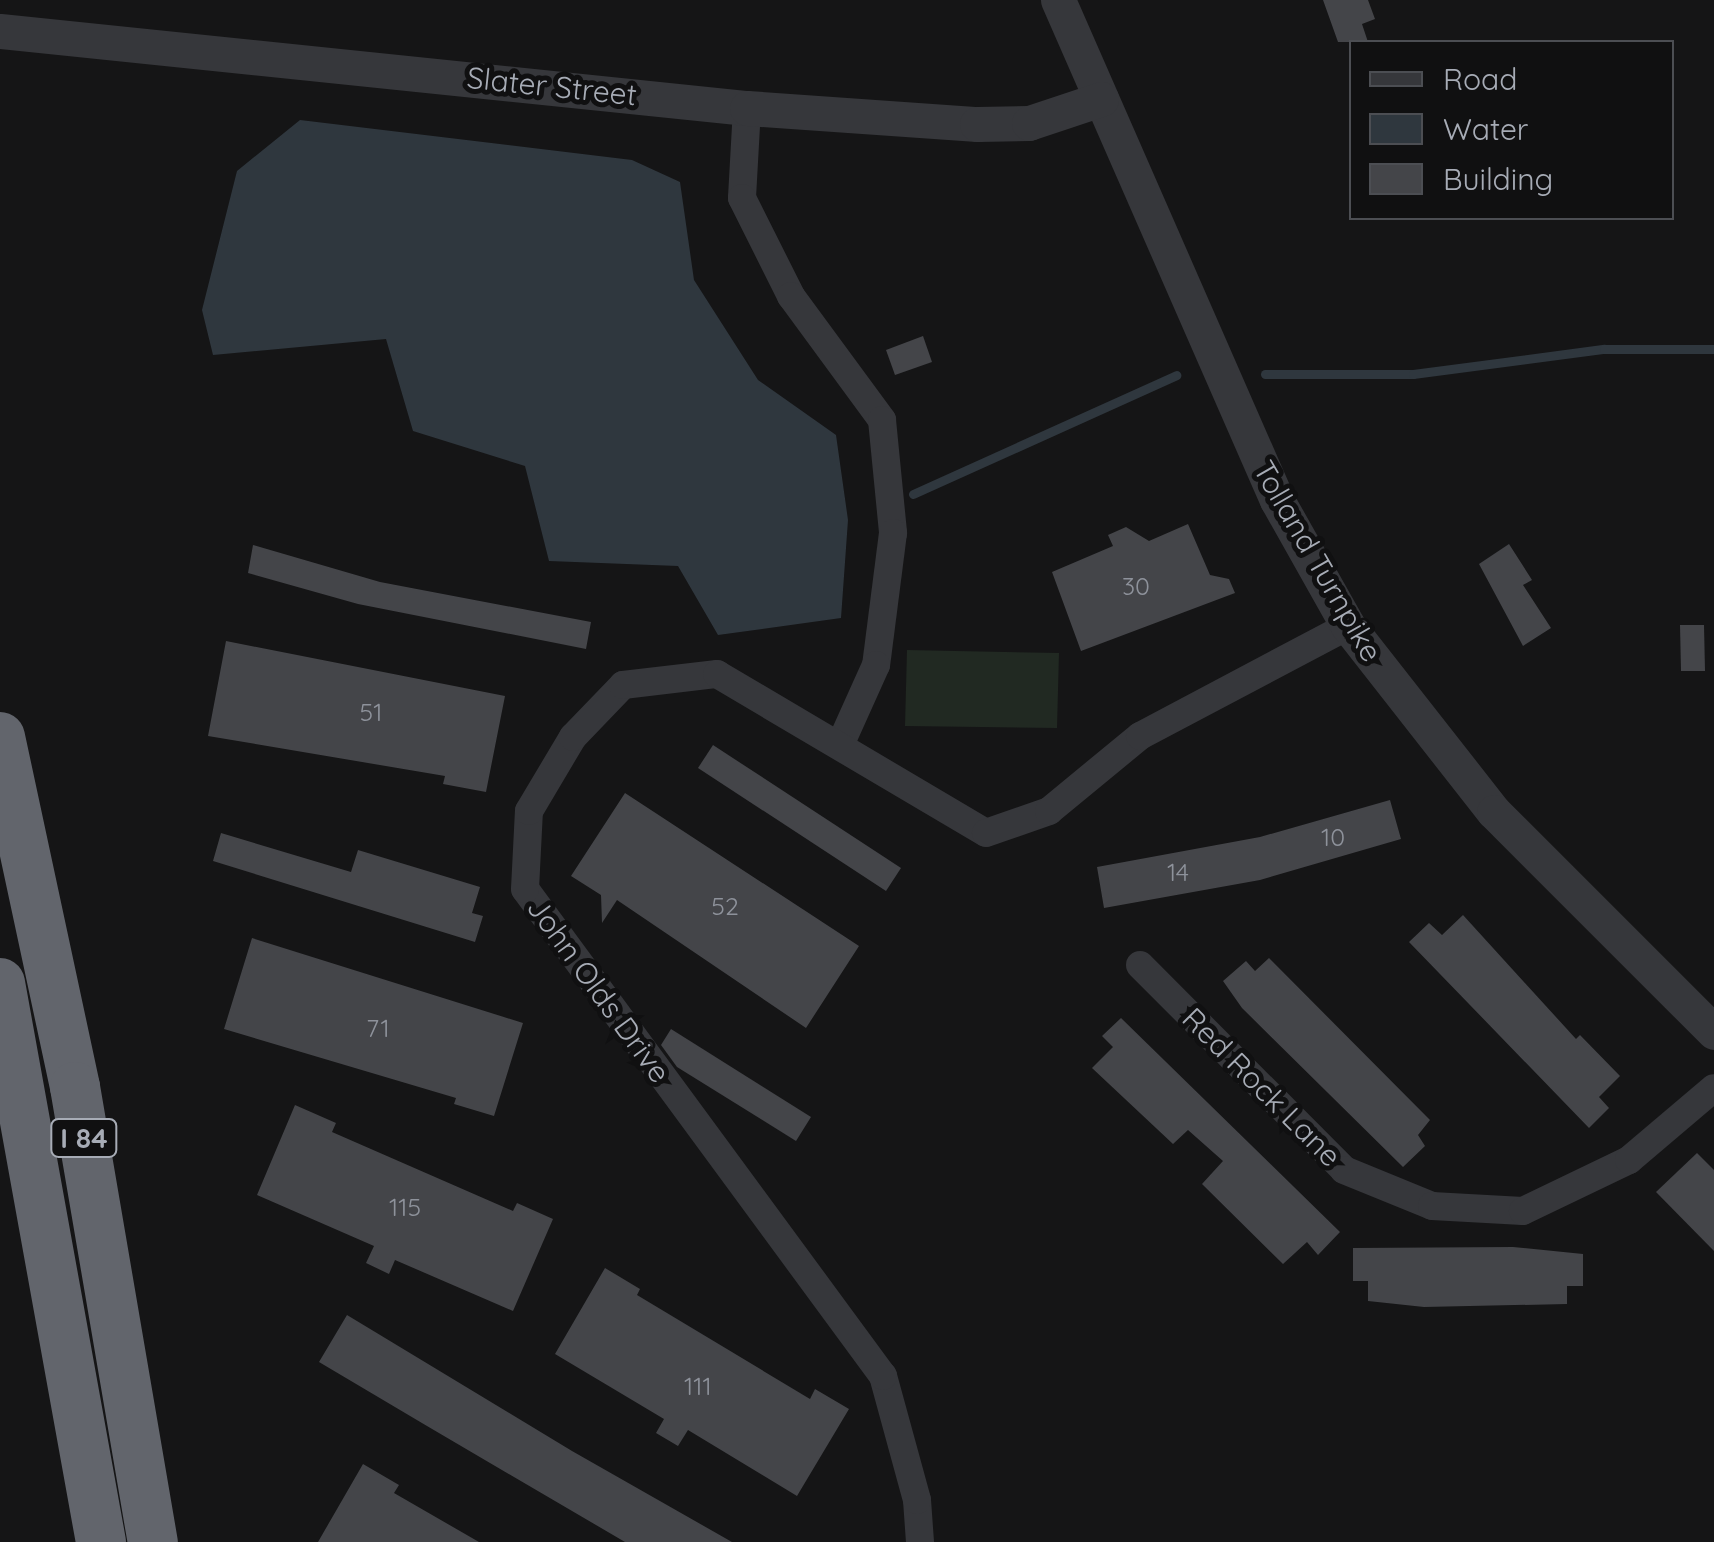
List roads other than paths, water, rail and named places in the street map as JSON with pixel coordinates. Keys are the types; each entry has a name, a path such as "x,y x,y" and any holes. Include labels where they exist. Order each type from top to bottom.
{"highway":[{"name":"I 84","path":"0,738 75,1088 154,1542"},
{"path":"0,983 102,1542"}],"street":[{"name":"Tolland Turnpike","path":"1058,0 1277,500 1348,626 1494,812 1714,1032"},
{"name":"Slater Street","path":"0,31 748,108 977,124 1028,122 1101,99"},
{"path":"748,108 742,198 790,296 882,420 893,532 876,665 841,743"},
{"name":"John Olds Drive","path":"920,1542 917,1500 883,1376 524,889 529,811 573,737 623,685 717,674 841,743 986,833 1049,811 1140,736 1348,626"},
{"name":"Red Rock Lane","path":"1140,965 1344,1170 1389,1194 1432,1206 1523,1210 1629,1160 1714,1088"}],"water":[{"path":"300,120 632,160 680,182 694,280 758,380 836,435 848,520 841,618 718,635 678,566 549,561 525,466 413,431 386,339 213,355 202,310 237,171"}],"waterway":[{"path":"1265,374 1413,374 1604,349 1714,349"},
{"path":"913,494 1176,375"}]}
